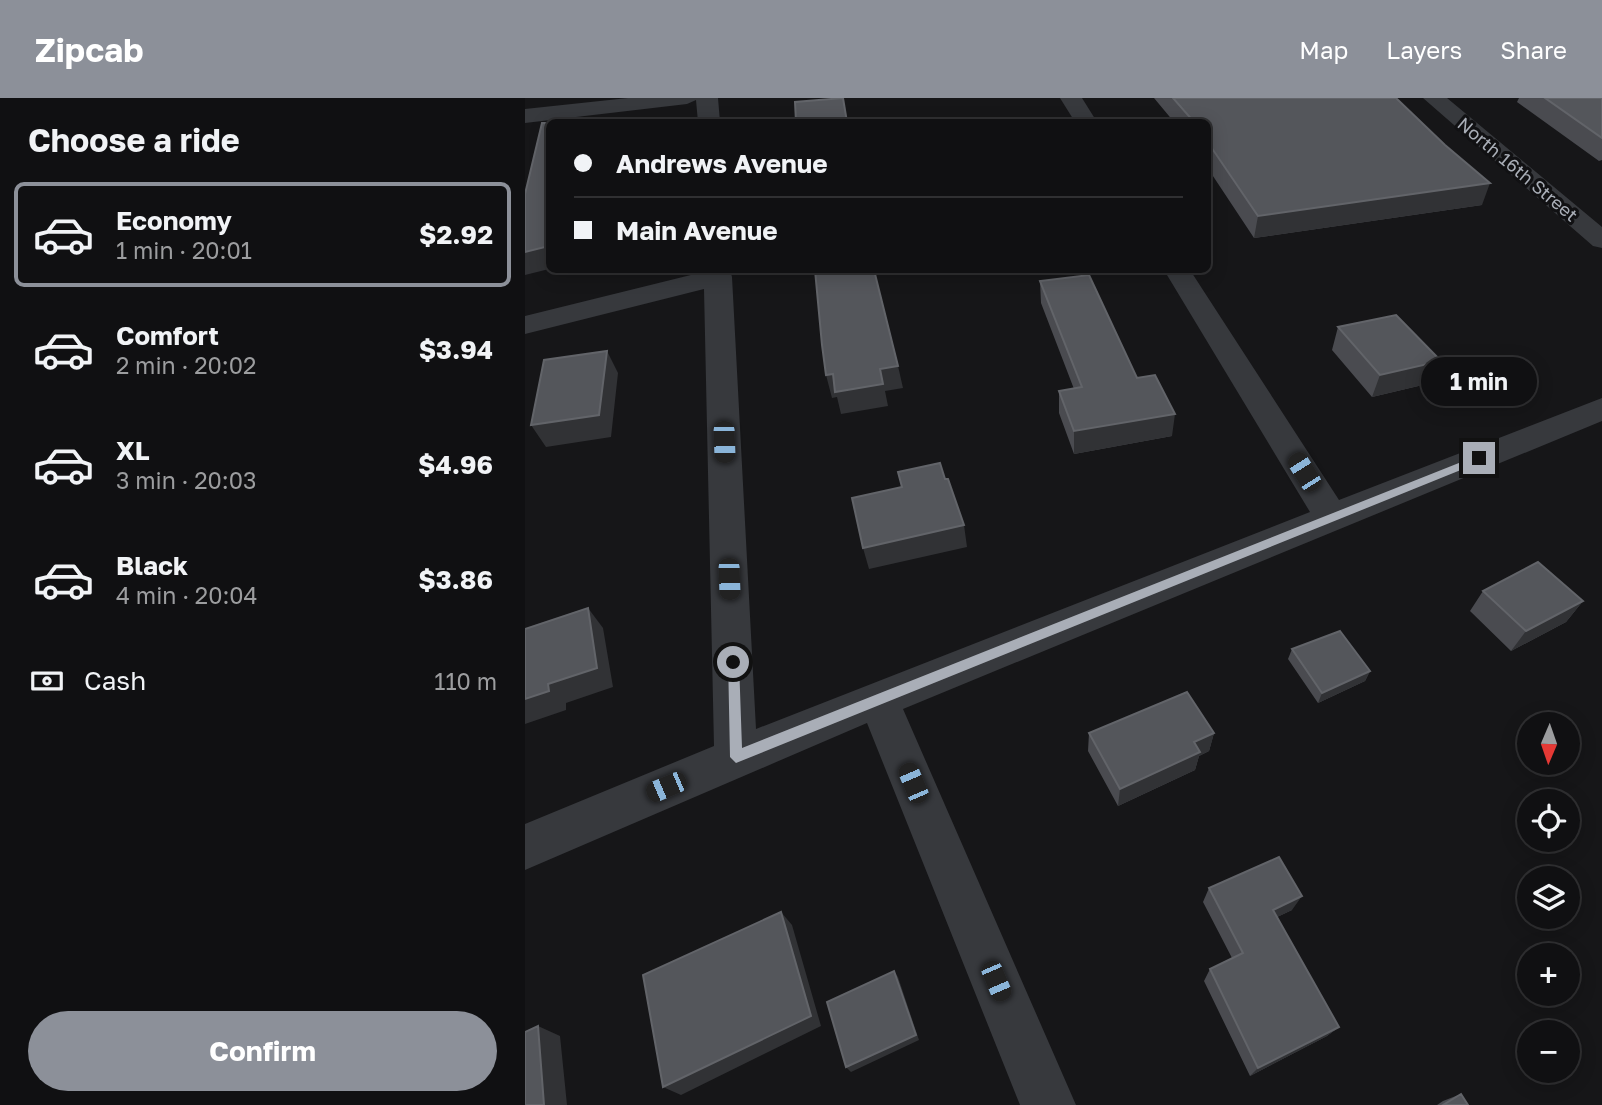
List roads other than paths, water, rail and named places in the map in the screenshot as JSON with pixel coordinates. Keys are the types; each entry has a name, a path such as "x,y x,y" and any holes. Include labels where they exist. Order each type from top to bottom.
{"street":[{"path":"525,116 687,98"},
{"path":"707,98 709,119"},
{"path":"1071,98 1084,119"},
{"name":"North 16th Street","path":"1434,98 1602,240"},
{"path":"525,325 717,273 736,757"},
{"path":"1180,273 1332,518"},
{"path":"525,848 736,757 1602,409"},
{"path":"879,701 1048,1105"}]}
